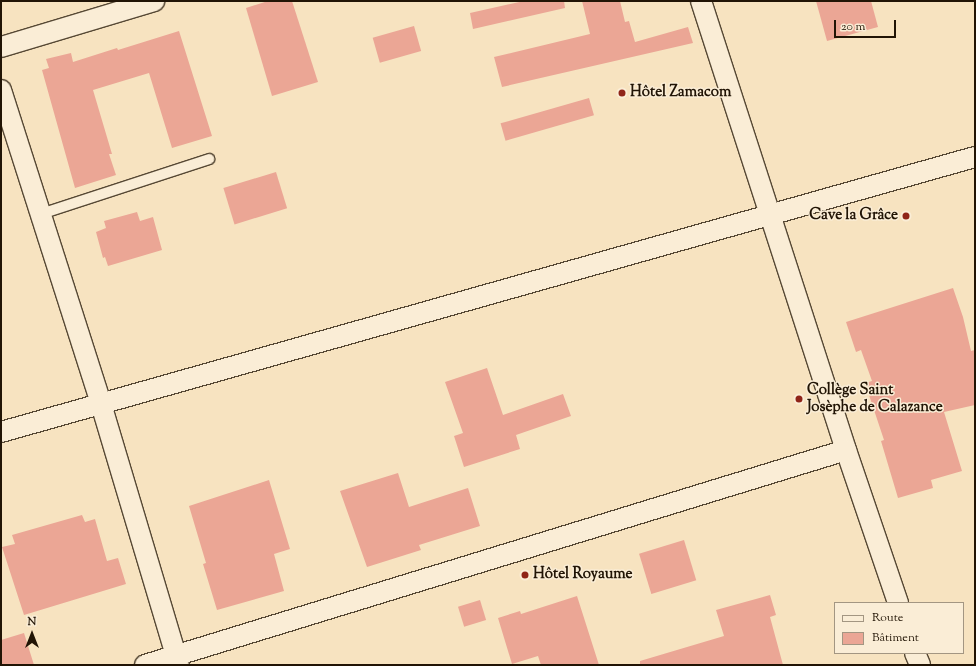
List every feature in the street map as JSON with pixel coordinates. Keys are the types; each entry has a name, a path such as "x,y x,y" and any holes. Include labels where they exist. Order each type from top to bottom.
{"street":[{"path":"1,47 154,1"},
{"path":"701,1 846,450 898,602"},
{"path":"1,90 101,404 178,660"},
{"path":"1,432 975,157"},
{"path":"145,665 178,660 846,450"},
{"path":"915,654 920,665"}],"lane":[{"path":"41,214 209,159"}],"building":[{"path":"268,1 292,1 318,82 272,96 246,8"},
{"path":"524,1 564,1 565,8 473,29 470,13"},
{"path":"582,1 620,1 625,22 629,21 635,42 688,27 693,43 502,87 494,57 590,34"},
{"path":"816,1 871,1 878,27 827,41"},
{"path":"414,26 421,51 380,63 373,38"},
{"path":"179,31 212,136 172,148 149,73 93,90 112,154 109,154 116,175 75,188 42,70 49,68 46,59 71,53 73,62"},
{"path":"589,98 594,115 506,141 501,123"},
{"path":"276,172 287,208 235,224 223,188"},
{"path":"137,212 140,221 153,217 162,250 108,266 105,257 103,258 96,232 106,228 104,221"},
{"path":"953,288 963,317 971,351 975,350 975,405 944,412 962,471 931,480 933,488 898,498 881,441 884,440 865,383 872,381 861,350 856,352 846,322"},
{"path":"487,368 503,415 563,394 571,416 516,435 520,449 464,467 454,436 463,433 445,382"},
{"path":"398,473 409,507 468,488 480,526 419,545 421,550 367,567 340,491"},
{"path":"269,480 290,549 274,554 284,591 217,610 203,564 206,563 189,506"},
{"path":"82,515 85,522 95,519 107,561 118,558 126,584 24,615 2,547 15,544 12,535"},
{"path":"684,540 696,580 651,594 639,554"},
{"path":"770,595 776,615 770,617 783,665 640,665 640,661 724,636 716,610"},
{"path":"577,596 599,665 541,665 538,656 512,664 498,618 520,611 521,614"},
{"path":"480,600 486,620 464,627 458,607"},
{"path":"24,633 34,665 1,665 1,640"}],"place":[{"name":"Hôtel Zamacom","path":"622,93"},
{"name":"Cave la Grâce","path":"906,216"},
{"name":"Collège Saint Josèphe de Calazance","path":"799,399"},
{"name":"Hôtel Royaume","path":"525,575"}]}
